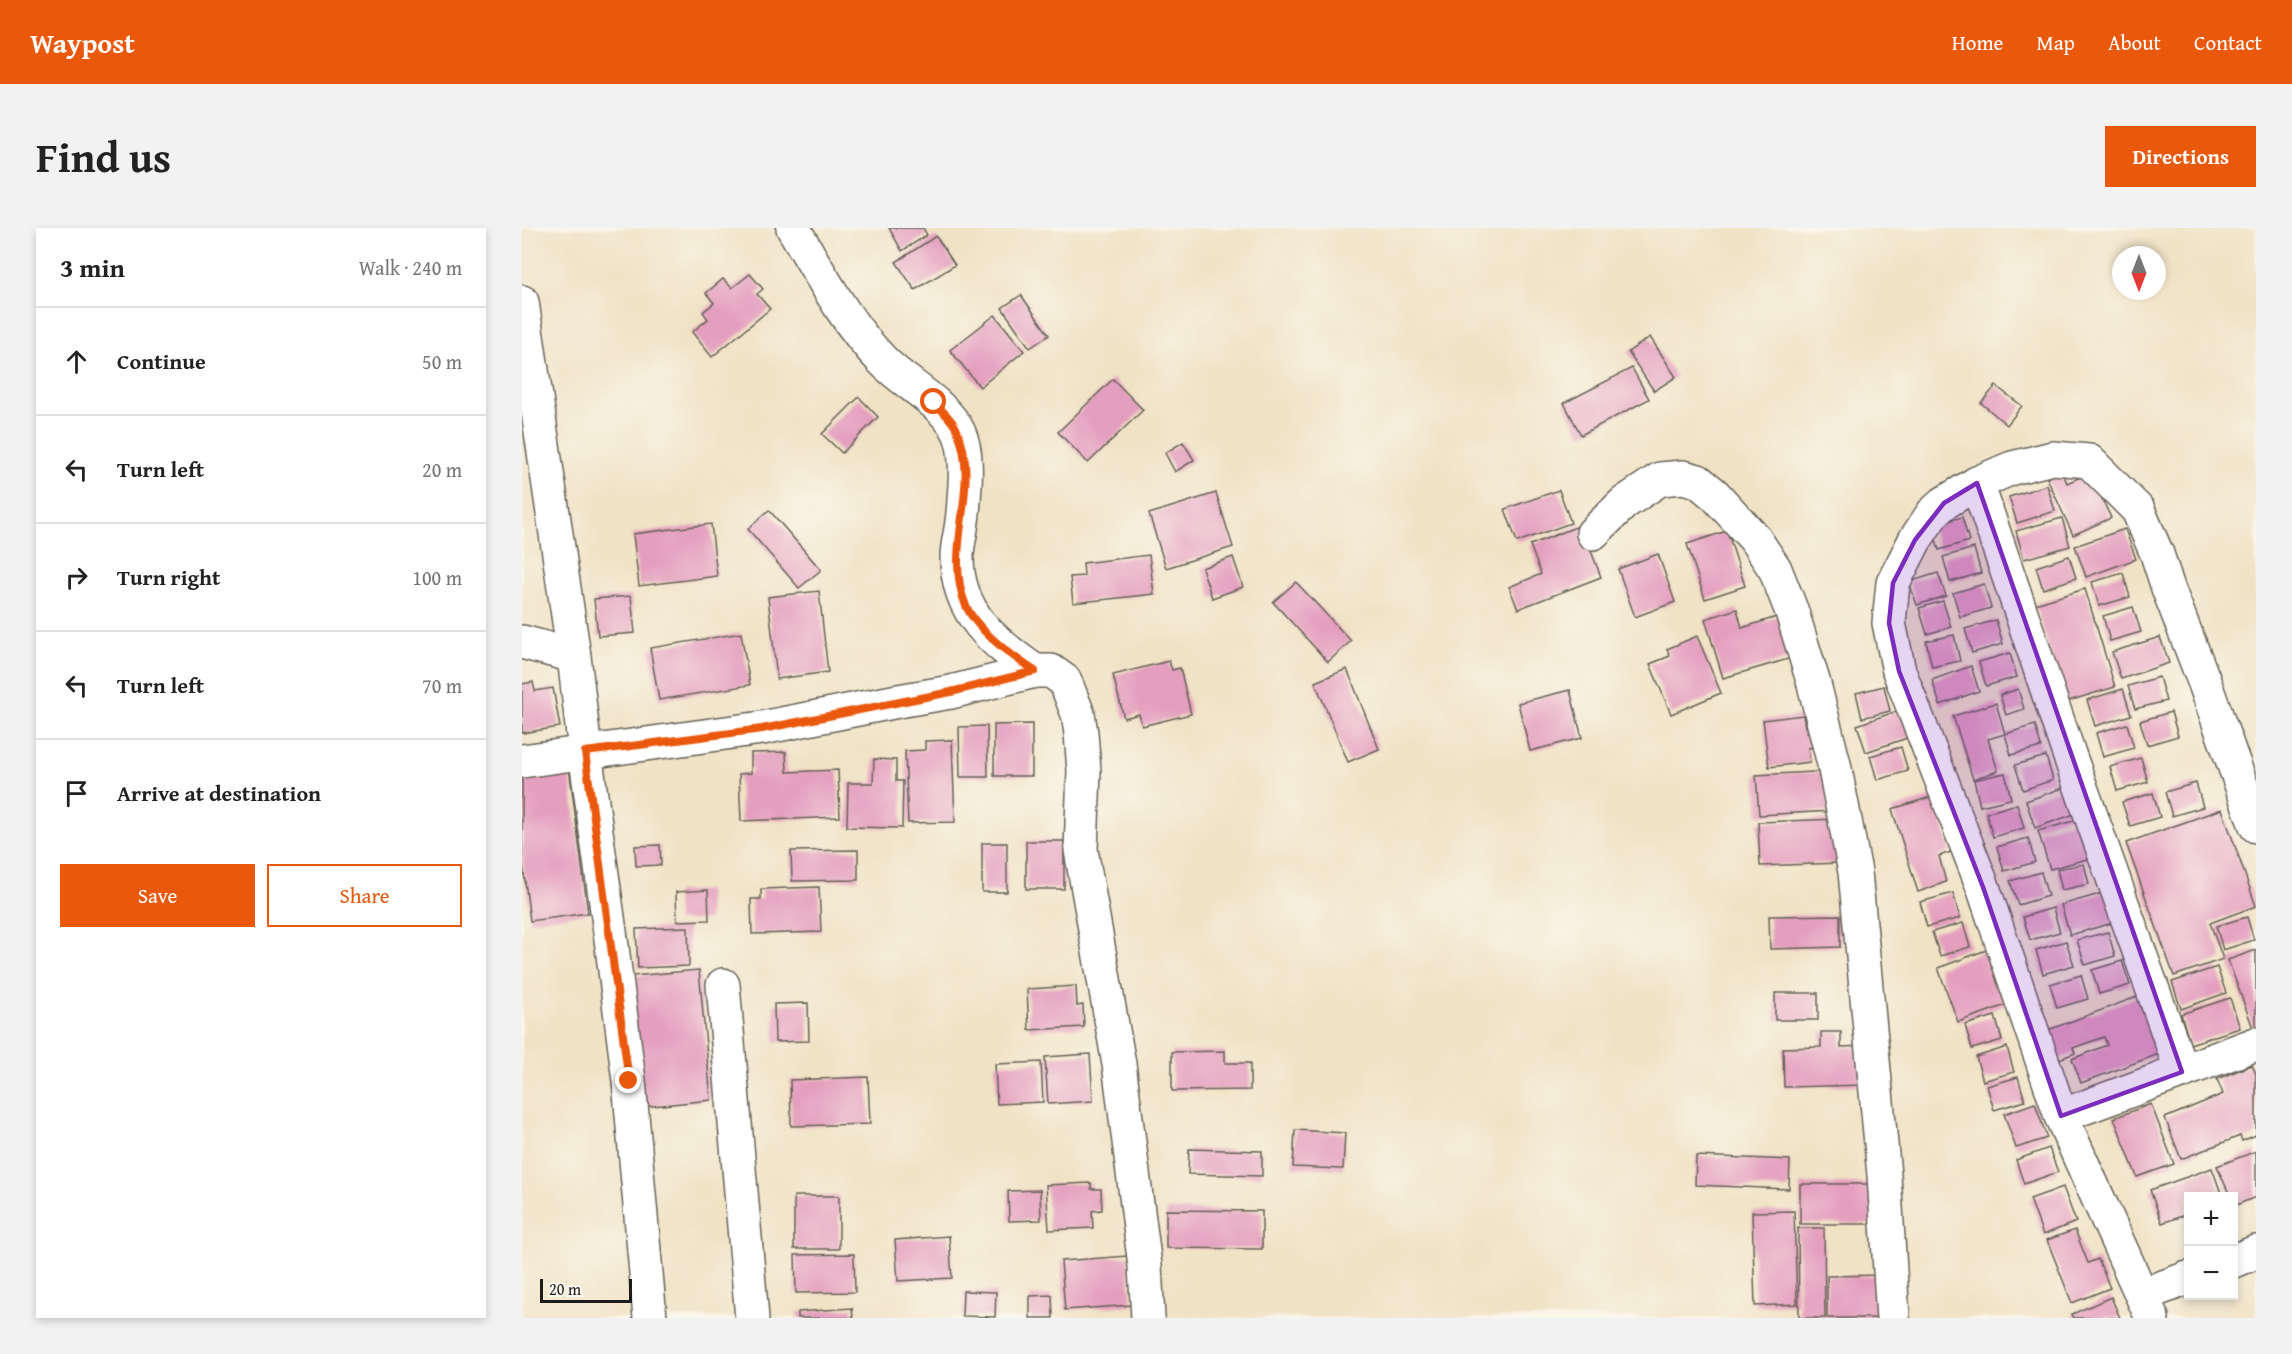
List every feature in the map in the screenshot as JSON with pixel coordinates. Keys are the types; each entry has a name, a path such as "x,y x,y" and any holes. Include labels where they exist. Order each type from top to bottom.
{"street":[{"path":"793,228 853,325 883,361 934,402 956,428 963,446 966,471 963,519 957,556 967,608 1000,646 1035,671"},
{"path":"522,302 574,656 629,1081 650,1318"},
{"path":"2184,1281 2147,1307 2061,1116 1983,887 1899,671 1888,622 1893,583 1914,540 1932,513 1977,483 2013,468 2054,459 2090,461 2138,510 2205,681 2256,826"},
{"path":"1593,533 1623,503 1659,479 1671,476 1698,481 1731,511 1755,539 1774,569 1792,612 1814,684 1833,764 1854,872 1884,1175 1893,1318"},
{"path":"1977,483 2073,765 2182,1072"},
{"path":"522,642 574,656"},
{"path":"522,761 762,729 951,692 1035,671 1051,671 1065,681 1078,714 1084,771 1081,850 1119,1064 1145,1266 1148,1318"},
{"path":"723,985 752,1318"},
{"path":"2061,1116 2256,1044"},
{"path":"2238,1259 2256,1252"}],"highlighted area":[{"path":"1977,483 2182,1072 2061,1116 1983,887 1899,671 1889,623 1893,583 1915,540 1944,503"}],"building":[{"path":"889,228 923,228 927,235 902,251"},
{"path":"936,236 955,265 915,290 896,262"},
{"path":"750,274 763,289 757,294 770,309 712,357 692,332 708,319 703,312 714,303 706,293 723,279 732,288"},
{"path":"1021,295 1049,335 1030,348 1002,308"},
{"path":"995,315 1024,351 980,387 950,350"},
{"path":"1650,337 1676,377 1654,391 1628,352"},
{"path":"1632,368 1649,399 1581,435 1564,403"},
{"path":"1113,379 1143,410 1088,463 1058,432"},
{"path":"1996,386 2022,406 2007,425 1981,403"},
{"path":"859,397 878,417 842,453 822,434"},
{"path":"1183,442 1194,460 1175,472 1165,453"},
{"path":"2062,472 2067,483 2090,473 2111,518 2073,535 2047,478"},
{"path":"2047,485 2055,511 2017,523 2009,497"},
{"path":"1559,490 1571,523 1517,542 1505,509"},
{"path":"1216,493 1233,547 1166,568 1149,514"},
{"path":"769,510 821,570 799,588 748,529"},
{"path":"1962,517 1969,541 1939,550 1932,526"},
{"path":"2062,518 2070,546 2024,559 2016,531"},
{"path":"711,524 717,576 639,586 633,534"},
{"path":"1581,525 1601,577 1518,609 1509,587 1541,574 1530,545"},
{"path":"2125,529 2136,559 2086,577 2075,546"},
{"path":"1727,531 1745,586 1705,599 1687,544"},
{"path":"1974,548 1981,573 1950,582 1943,557"},
{"path":"1658,554 1675,602 1635,617 1618,569"},
{"path":"1149,555 1154,594 1073,603 1070,577 1084,576 1083,563"},
{"path":"2069,556 2076,578 2043,589 2036,567"},
{"path":"1233,557 1243,587 1212,598 1202,568"},
{"path":"1938,573 1946,596 1917,605 1909,582"},
{"path":"2123,573 2130,597 2099,606 2092,582"},
{"path":"1296,582 1351,641 1328,662 1273,602"},
{"path":"1984,584 1991,608 1960,617 1953,593"},
{"path":"2085,589 2115,687 2065,702 2035,604"},
{"path":"819,591 828,672 777,679 768,597"},
{"path":"631,596 635,633 598,636 594,599"},
{"path":"1943,601 1951,627 1927,634 1919,608"},
{"path":"2133,607 2141,632 2110,641 2103,616"},
{"path":"1737,609 1742,628 1789,613 1802,655 1723,678 1705,619"},
{"path":"1996,620 2003,644 1972,653 1965,629"},
{"path":"741,633 750,685 659,700 650,648"},
{"path":"1954,635 1960,661 1932,667 1926,641"},
{"path":"1697,636 1721,693 1671,714 1650,664 1670,656 1667,649"},
{"path":"2160,637 2169,663 2121,679 2112,652"},
{"path":"2010,653 2017,677 1986,686 1979,662"},
{"path":"1169,661 1172,670 1180,668 1191,714 1142,726 1139,714 1124,718 1113,675"},
{"path":"1971,666 1979,691 1940,705 1932,680"},
{"path":"1347,669 1379,749 1348,762 1315,682"},
{"path":"2159,677 2166,701 2135,709 2128,686"},
{"path":"533,682 535,691 553,688 560,727 522,733 522,684"},
{"path":"1884,686 1890,711 1862,718 1856,693"},
{"path":"2018,689 2024,709 2006,715 2000,695"},
{"path":"2123,689 2131,715 2095,726 2087,700"},
{"path":"1570,690 1582,738 1530,751 1518,703"},
{"path":"1996,703 2005,734 1988,739 1998,771 1973,779 1953,716"},
{"path":"1903,709 1913,736 1866,752 1857,725"},
{"path":"2171,712 2178,736 2147,745 2140,721"},
{"path":"1803,715 1806,733 1814,732 1816,747 1808,748 1810,762 1769,767 1763,720"},
{"path":"1032,724 1032,776 994,776 994,725"},
{"path":"2127,724 2134,748 2103,757 2096,733"},
{"path":"2035,725 2041,747 2011,755 2005,734"},
{"path":"987,726 988,777 960,777 959,727"},
{"path":"952,740 955,822 908,823 905,751 925,750 925,741"},
{"path":"1901,747 1908,771 1877,780 1870,756"},
{"path":"786,752 787,772 838,770 840,817 741,821 739,774 751,773 751,753"},
{"path":"2046,756 2053,780 2023,790 2015,765"},
{"path":"2141,758 2148,782 2117,791 2110,767"},
{"path":"874,759 896,760 896,781 903,781 902,828 847,827 848,783 873,783"},
{"path":"569,767 588,913 530,921 522,857 522,773"},
{"path":"1831,771 1834,811 1759,815 1756,775"},
{"path":"2005,773 2011,799 1980,806 1974,780"},
{"path":"2077,783 2086,810 2035,828 2026,801"},
{"path":"2196,783 2203,807 2172,816 2165,792"},
{"path":"2153,793 2160,817 2130,826 2122,802"},
{"path":"1934,796 1951,852 1939,856 1946,882 1918,892 1892,809"},
{"path":"2017,804 2024,828 1993,837 1986,813"},
{"path":"2222,809 2256,906 2210,923 2223,959 2174,976 2126,843"},
{"path":"2084,818 2095,857 2050,869 2038,831"},
{"path":"1838,819 1840,863 1760,866 1758,822"},
{"path":"2028,838 2035,862 2004,871 1997,847"},
{"path":"1026,841 1064,841 1064,889 1026,889"},
{"path":"982,843 1007,843 1007,892 982,892"},
{"path":"660,845 661,865 636,866 635,846"},
{"path":"858,850 858,880 792,881 791,851"},
{"path":"2084,864 2089,884 2062,890 2057,869"},
{"path":"2041,872 2048,896 2018,905 2010,881"},
{"path":"819,887 821,932 752,934 751,899 761,899 761,889"},
{"path":"708,890 709,920 677,921 676,892"},
{"path":"2107,892 2116,922 2070,935 2061,905"},
{"path":"1953,893 1960,918 1927,927 1920,902"},
{"path":"2053,908 2060,932 2030,940 2023,917"},
{"path":"1840,915 1840,947 1770,949 1769,916"},
{"path":"2247,917 2254,940 2223,950 2216,926"},
{"path":"1963,923 1970,947 1940,956 1932,932"},
{"path":"688,927 689,966 638,968 636,929"},
{"path":"2108,932 2115,956 2085,965 2077,940"},
{"path":"2066,941 2074,965 2043,974 2036,950"},
{"path":"1989,949 2009,1004 1958,1022 1938,968"},
{"path":"2256,950 2256,1027 2253,1028 2228,960"},
{"path":"2122,961 2130,985 2099,994 2092,970"},
{"path":"2217,967 2226,993 2181,1009 2172,982"},
{"path":"699,970 711,1100 633,1108 621,977"},
{"path":"2081,975 2088,999 2057,1008 2050,984"},
{"path":"1076,986 1077,1006 1083,1005 1084,1027 1029,1030 1027,989"},
{"path":"1775,993 1818,993 1818,1020 1775,1020"},
{"path":"2142,995 2167,1051 2081,1083 2072,1059 2107,1045 2104,1037 2073,1048 2075,1053 2059,1059 2048,1030"},
{"path":"2230,998 2240,1028 2190,1044 2181,1014"},
{"path":"808,1003 809,1041 775,1042 774,1004"},
{"path":"1995,1016 2002,1040 1972,1049 1965,1025"},
{"path":"1821,1032 1841,1032 1841,1047 1866,1046 1867,1085 1784,1087 1783,1048 1821,1047"},
{"path":"2007,1047 2014,1072 1983,1081 1976,1057"},
{"path":"1225,1051 1225,1063 1250,1063 1250,1090 1172,1091 1172,1052"},
{"path":"1090,1054 1093,1101 1048,1104 1045,1057"},
{"path":"1041,1062 1043,1102 997,1104 995,1064"},
{"path":"2252,1065 2256,1074 2256,1135 2242,1141 2240,1136 2181,1159 2165,1118 2223,1094 2217,1079"},
{"path":"868,1077 870,1124 791,1126 790,1080"},
{"path":"2018,1077 2025,1101 1994,1110 1987,1086"},
{"path":"2035,1103 2047,1138 2016,1148 2004,1114"},
{"path":"2151,1104 2174,1164 2137,1177 2114,1118"},
{"path":"1295,1130 1345,1133 1343,1169 1293,1167"},
{"path":"2049,1148 2058,1172 2024,1184 2016,1160"},
{"path":"1189,1149 1262,1151 1262,1176 1188,1174"},
{"path":"2256,1151 2256,1197 2238,1204 2238,1192 2228,1192 2217,1166"},
{"path":"1696,1156 1790,1160 1789,1189 1695,1185"},
{"path":"2212,1168 2221,1192 2184,1192 2184,1215 2162,1223 2150,1190"},
{"path":"1091,1183 1091,1189 1101,1189 1102,1210 1092,1211 1093,1228 1049,1230 1046,1185"},
{"path":"1800,1184 1876,1184 1876,1224 1800,1224"},
{"path":"2063,1187 2076,1222 2043,1235 2030,1199"},
{"path":"1040,1190 1041,1220 1009,1221 1008,1191"},
{"path":"794,1196 839,1196 839,1249 794,1249"},
{"path":"1166,1210 1262,1211 1262,1249 1166,1248"},
{"path":"1794,1211 1797,1304 1755,1306 1752,1212"},
{"path":"1798,1228 1824,1228 1825,1318 1799,1318"},
{"path":"2075,1230 2088,1263 2098,1259 2110,1288 2072,1303 2047,1240"},
{"path":"949,1236 952,1278 898,1281 895,1240"},
{"path":"854,1254 855,1292 796,1293 795,1255"},
{"path":"1128,1256 1132,1305 1065,1310 1061,1261"},
{"path":"1885,1275 1885,1318 1827,1318 1827,1276"},
{"path":"963,1291 996,1292 995,1317 962,1316"},
{"path":"1052,1295 1053,1318 1030,1318 1030,1296"},
{"path":"2111,1297 2120,1318 2074,1318 2072,1314"},
{"path":"852,1308 853,1318 798,1318 798,1312"}],"route":[{"path":"629,1081 585,752 762,729 951,692 1035,671 1000,646 967,608 961,588 957,556 963,519 966,471 963,446 956,428 934,402"}]}
